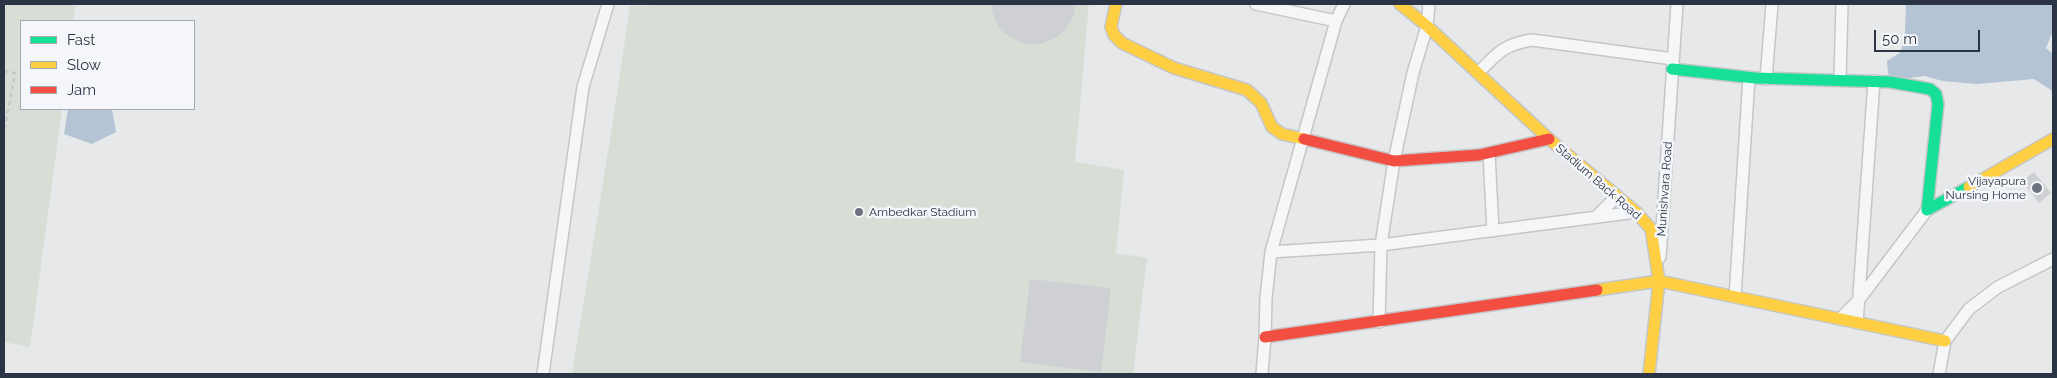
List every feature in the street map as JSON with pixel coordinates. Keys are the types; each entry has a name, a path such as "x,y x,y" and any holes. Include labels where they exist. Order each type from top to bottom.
{"street":[{"path":"543,374 583,87 607,4"},
{"path":"1116,4 1111,27 1114,35 1122,43 1174,68 1247,90 1261,103 1272,128 1282,134 1394,161 1490,154 1549,140"},
{"path":"1256,4 1336,21"},
{"path":"1262,374 1266,298 1271,252 1336,21 1344,4"},
{"path":"1379,322 1381,245 1394,161 1413,73 1427,26 1429,4"},
{"name":"Munishvara Road","path":"1649,374 1659,281 1676,4"},
{"path":"1766,79 1772,4"},
{"path":"1840,79 1842,4"},
{"name":"Stadium Back Road","path":"1404,5 1549,140 1636,212 1651,229 1659,281"},
{"path":"1478,73 1500,51 1513,43 1532,40 1749,77 1874,81 1930,89 1936,94 1938,104 1928,210"},
{"path":"1736,297 1749,77"},
{"path":"1857,323 1874,81"},
{"path":"1840,319 1858,301 1928,210 2052,142"},
{"path":"1490,154 1493,231"},
{"path":"1596,217 1617,196"},
{"path":"1271,252 1381,245 1636,212"},
{"path":"1939,374 1945,342 1969,308 1998,287 2053,259"},
{"path":"1265,337 1659,281 1945,342"}],"path":[{"path":"4,71 15,73 4,132"}],"shaded area":[{"path":"4,4 76,4 73,20 20,20 20,110 62,110 30,347 4,342"},
{"name":"Ambedkar Stadium","path":"680,4 1089,4 1075,162 1124,170 1116,253 1147,258 1133,374 572,374 630,6"}],"water":[{"path":"1906,4 2053,4 2053,31 2046,48 2053,54 2053,95 2051,90 2034,79 1977,84 1942,81 1925,76 1900,79 1888,74 1887,61 1901,52 1905,32"},
{"path":"68,110 112,110 116,132 92,144 64,134"}],"building":[{"path":"991,4 1076,4 1073,16 1066,29 1055,38 1041,44 1027,44 1013,39 1001,30 994,18"},
{"path":"2034,172 2051,193 2039,203 2022,181"},
{"path":"1030,279 1111,288 1101,372 1020,362"}],"traffic: fast":[{"path":"1672,69 1755,78 1890,82 1930,89 1936,94 1938,104 1927,210 1969,187"}],"traffic: slow":[{"path":"1116,4 1111,27 1114,35 1122,43 1174,68 1247,90 1261,103 1272,127 1282,134 1304,139"},
{"path":"1400,4 1427,26 1549,139 1636,212 1651,229 1659,281 1649,374"},
{"path":"1969,187 2053,139"},
{"path":"1597,290 1659,281 1945,341"}],"traffic: jam":[{"path":"1304,139 1394,161 1479,155 1549,139"},
{"path":"1265,337 1597,290"}],"place":[{"name":"Vijayapura Nursing Home","path":"2037,188"},
{"name":"Ambedkar Stadium","path":"859,212"}]}
